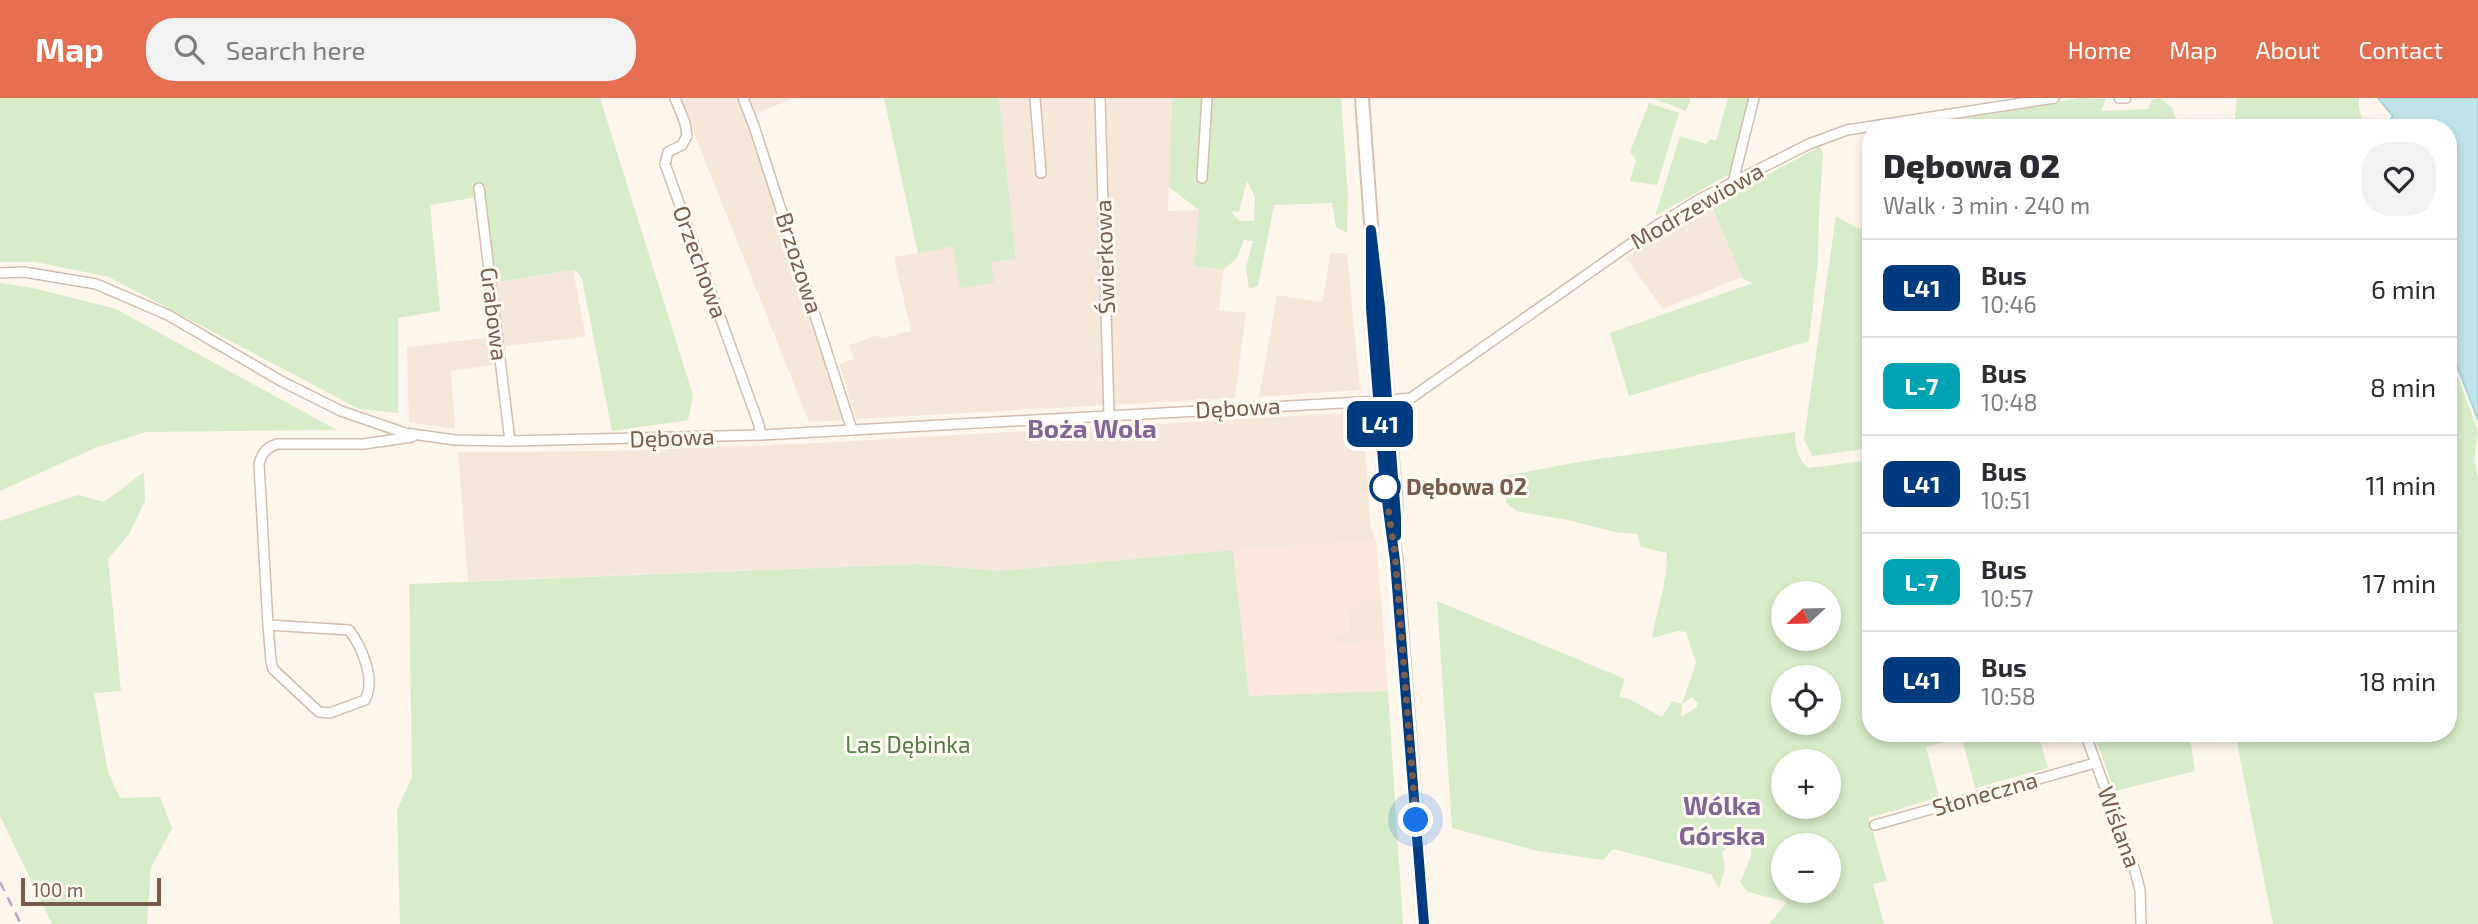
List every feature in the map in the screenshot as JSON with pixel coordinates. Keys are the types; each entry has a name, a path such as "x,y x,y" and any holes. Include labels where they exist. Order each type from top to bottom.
{"main road":[{"path":"1362,98 1371,230 1371,299 1383,400 1388,517 1395,555 1424,924"}],"street":[{"name":"Orzechowa","path":"675,98 687,136 681,145 668,152 665,164 761,435"},
{"name":"Brzozowa","path":"743,98 852,430"},
{"path":"1035,98 1041,173"},
{"name":"Świerkowa","path":"1100,98 1109,415"},
{"path":"1202,178 1207,98"},
{"path":"1733,182 1754,98"},
{"name":"Modrzewiowa","path":"1918,119 2054,98"},
{"path":"2119,98 2126,98"},
{"name":"Modrzewiowa","path":"1383,400 1411,398 1656,226 1733,182 1809,144 1847,130 1862,128"},
{"name":"Grabowa","path":"479,188 509,441"},
{"name":"Dębowa","path":"0,273 24,272 96,284 168,316 281,381 341,411 405,433 455,440 761,435 1383,400"},
{"path":"268,625 349,630 356,639 369,678 370,692 365,700 330,713 319,712 273,669 268,625 259,464 268,447 277,444 364,444 424,436"},
{"name":"Wiślana","path":"2088,742 2135,871 2140,890 2141,924"},
{"name":"Słoneczna","path":"1875,825 2095,763"}],"shaded area":[{"path":"680,98 795,98 747,117 848,420 809,422"},
{"path":"999,98 1172,98 1168,211 1199,210 1194,266 1223,270 1219,311 1246,312 1235,398 856,419 839,364 854,359 849,345 879,335 881,339 911,331 894,257 953,246 961,288 991,262 1016,259"},
{"path":"1711,205 1742,277 1663,309 1626,258"},
{"path":"1331,253 1347,253 1360,390 1259,397 1277,295 1322,302"},
{"path":"573,270 586,337 493,347 493,365 451,371 455,429 409,422 407,347 501,336 492,283"},
{"path":"1362,412 1371,527 1376,541 1233,550 999,571 919,564 468,581 458,452 610,451 818,443"},
{"path":"1376,541 1381,598 1359,600 1359,606 1348,608 1349,633 1335,635 1336,644 1384,640 1388,691 1249,697 1233,550"},
{"path":"1381,598 1384,640 1336,644 1335,634 1349,633 1348,608 1359,600"}],"green space":[{"path":"0,98 600,98 693,395 688,420 612,431 582,279 578,272 573,270 492,283 484,196 430,205 440,311 398,318 398,413 359,409 109,277 35,262 0,262"},
{"path":"884,98 999,98 1016,259 991,262 994,283 960,288 953,246 918,254"},
{"path":"1172,98 1341,98 1348,196 1347,233 1336,227 1332,203 1274,205 1258,286 1249,289 1246,267 1253,241 1244,240 1237,258 1223,270 1194,266 1199,210 1169,187","holes":["1247,181 1255,197 1254,221 1239,221 1231,211 1239,212"]},
{"path":"1653,98 1691,98 1686,111"},
{"path":"1728,98 1754,98 1735,171 1655,216 1680,136 1706,144 1710,139 1716,141"},
{"path":"2079,98 2106,99 2101,111 2148,109 2152,100 2160,98 2172,108 2176,119 1964,119"},
{"path":"2237,98 2359,98 2362,119 2235,119"},
{"path":"1649,103 1679,113 1657,185 1630,181 1636,160 1630,152"},
{"path":"1819,147 1823,153 1818,260 1809,341 1629,396 1610,333 1753,283 1743,279 1711,205"},
{"path":"1836,216 1862,228 1862,449 1812,456 1804,439"},
{"path":"0,283 33,288 116,309 337,430 146,432 95,448 0,491"},
{"path":"2457,376 2478,432 2474,460 2478,477 2478,924 2273,924 2237,742 2457,742"},
{"path":"1403,406 1409,417 1410,430 1405,428 1403,419 1395,423 1397,410"},
{"path":"1795,432 1797,452 1808,468 1862,461 1862,742 1946,742 1926,747 1939,797 1869,818 1887,881 1873,884 1884,924 1769,924 1786,903 1841,903 1841,833 1771,833 1771,898 1748,892 1740,882 1751,856 1751,841 1734,840 1722,853 1725,868 1719,889 1711,874 1613,849 1603,860 1538,851 1452,828 1437,601 1625,679 1619,697 1629,699 1662,717 1672,701 1682,704 1696,663 1686,632 1678,631 1652,638 1664,585 1667,553 1641,547 1637,534 1615,532 1516,511 1506,502 1504,476 1584,461","holes":["1692,697 1698,703 1697,707 1681,717 1682,704"]},
{"path":"144,472 145,501 129,534 108,559 121,691 94,693 108,772 120,798 160,797 172,828 151,868 147,924 52,924 0,816 0,521 78,495 104,502"},
{"name":"Las Dębinka","path":"1233,550 1249,696 1388,691 1403,924 400,924 397,810 412,777 409,584 919,564 999,571"},
{"path":"1963,742 2041,742 2048,768 1975,788"},
{"path":"2096,742 2190,742 2195,771 2115,791"}],"water":[{"path":"2378,98 2478,98 2478,420 2457,365 2457,119 2391,119 2393,116"}],"railway":[{"path":"0,882 21,924"}],"bus line":[{"name":"L41","path":"1396,536 1380,307 1371,230 1371,308 1385,486 1395,561 1424,924"}],"place":[{"name":"Dębowa 02","path":"1385,487"}],"district":[{"name":"Boża Wola","path":"1092,429"},
{"name":"Wólka Górska","path":"1722,821"}],"route":[{"path":"1385,487 1395,555 1416,820"}]}
